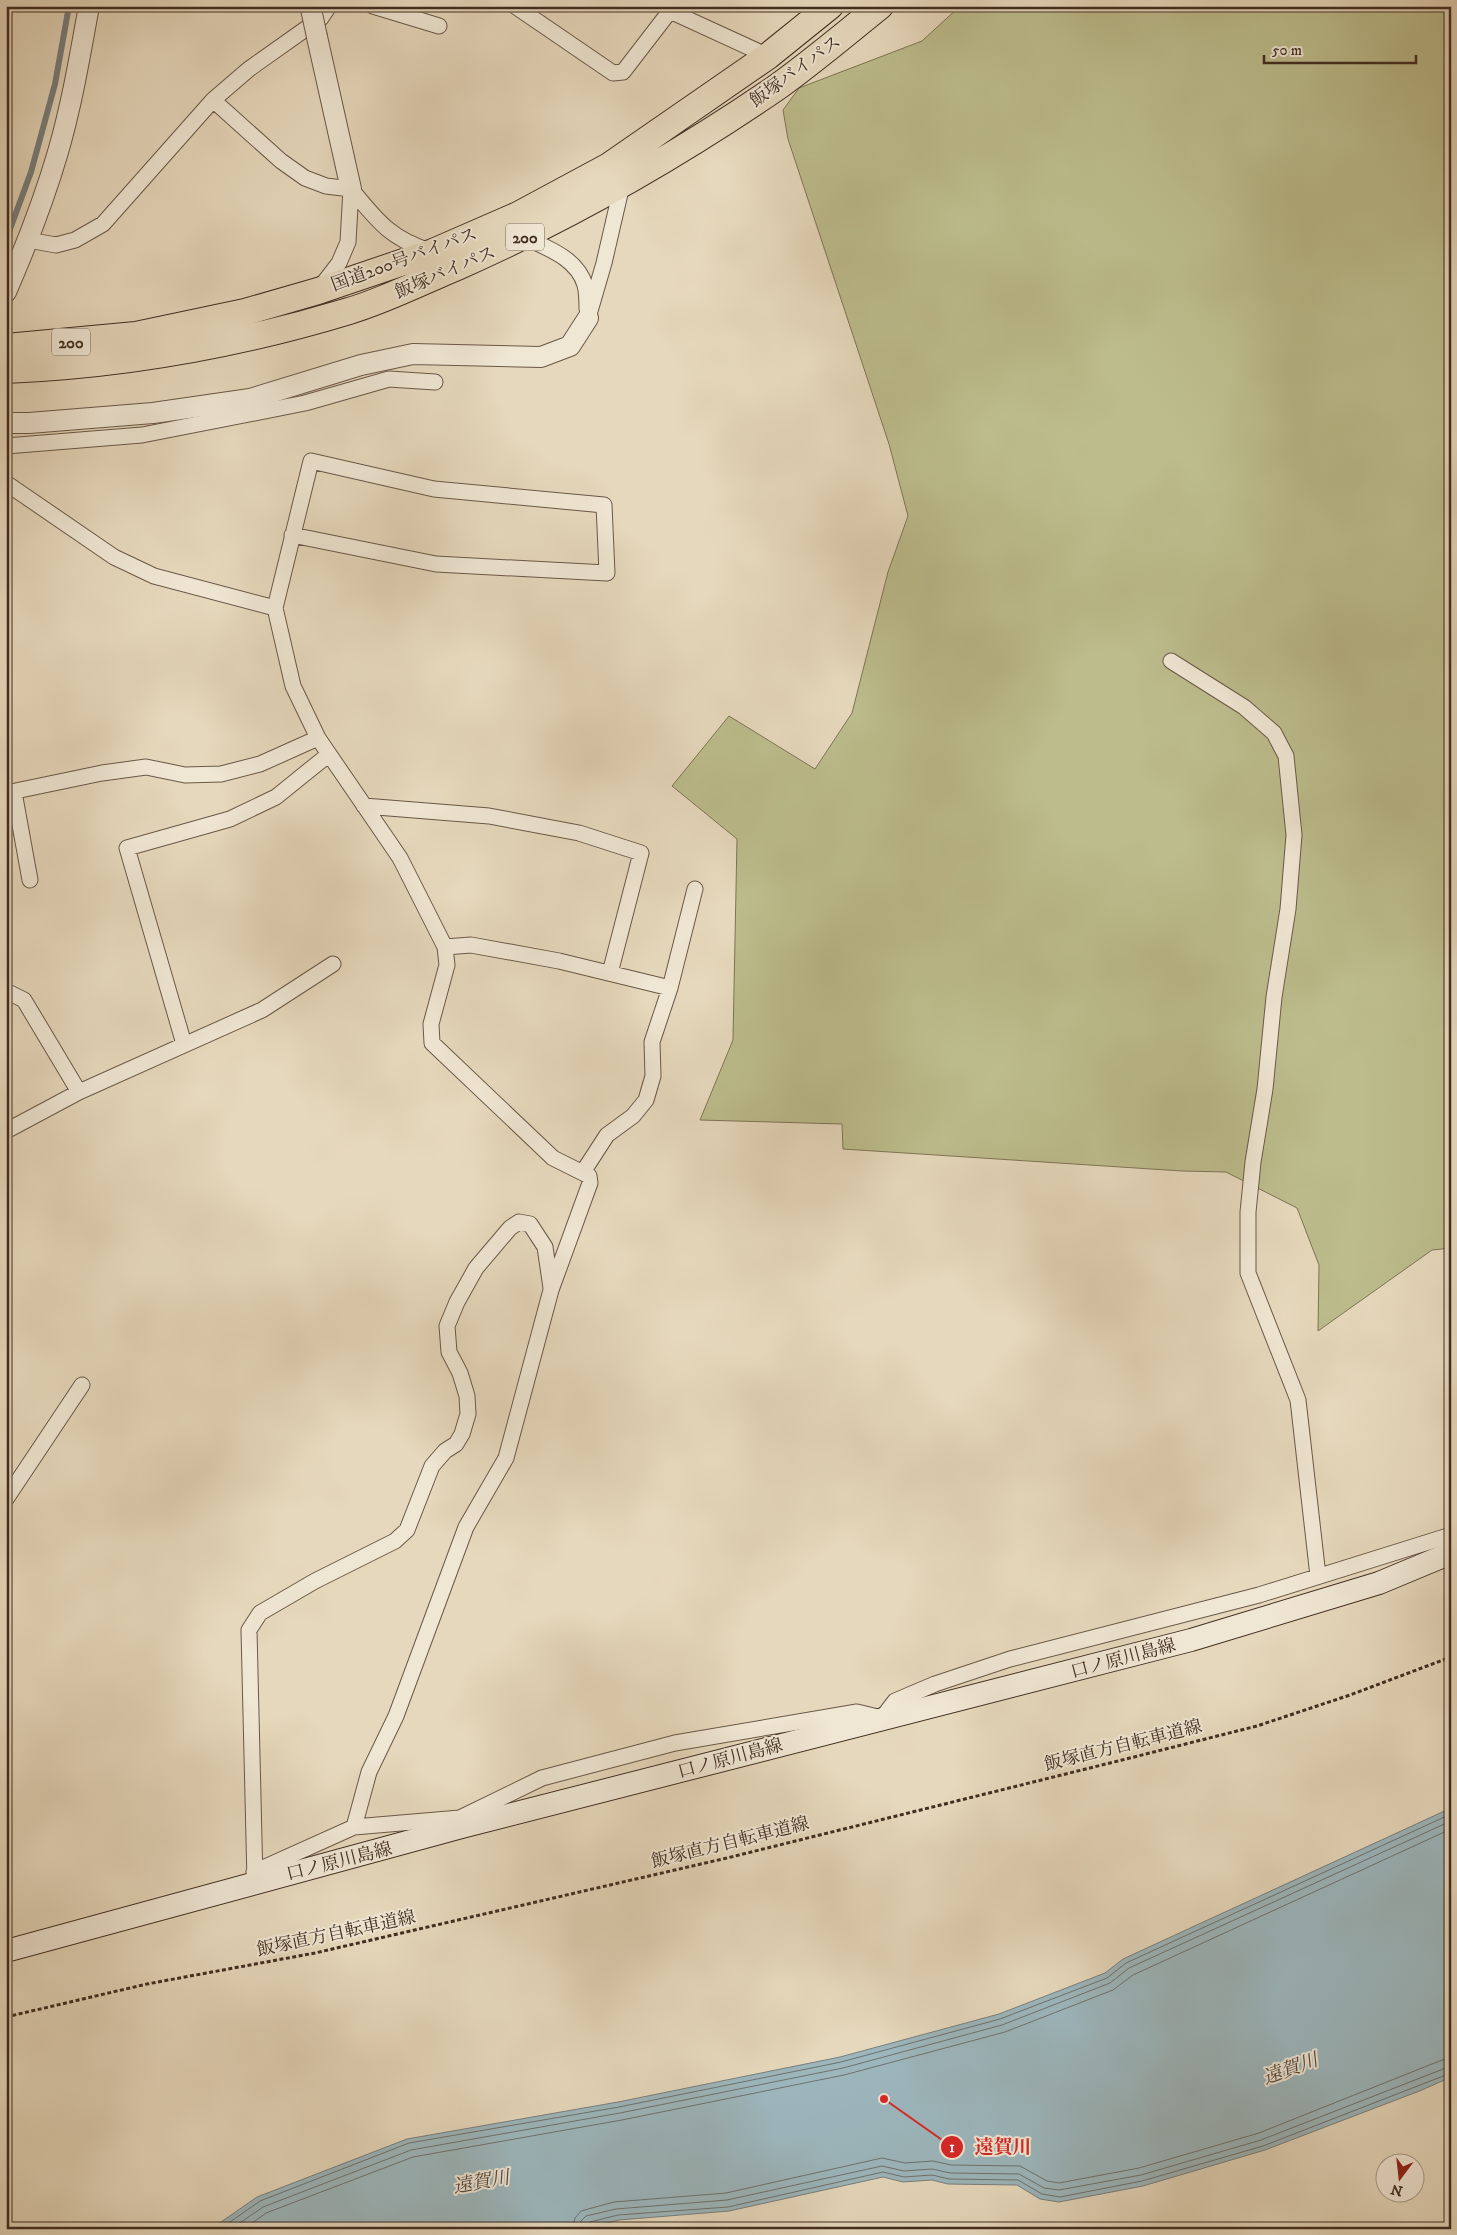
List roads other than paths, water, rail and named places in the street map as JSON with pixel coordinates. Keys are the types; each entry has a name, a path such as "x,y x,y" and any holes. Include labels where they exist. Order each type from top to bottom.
{"highway":[{"name":"国道200号バイパス","path":"6,347 136,335 245,312 318,291 434,252 518,215 609,166 768,56 830,6"},
{"name":"飯塚バイパス","path":"6,370 121,361 197,349 256,337 351,310 524,237 622,185 775,89 880,6"}],"main road":[{"name":"口ノ原川島線","path":"6,1951 254,1877 379,1851 461,1823 1191,1640 1379,1584 1451,1553"}],"street":[{"path":"6,292 28,240 58,151 89,6"},
{"path":"373,6 439,26"},
{"path":"515,6 613,73 623,72 672,9 768,56"},
{"path":"28,240 56,245 75,240 103,224 213,100 250,69 321,18 317,7"},
{"path":"317,7 317,37 351,189 348,242 339,263 318,291"},
{"path":"213,100 281,161 305,178 326,186 351,189 384,228 411,245 434,252"},
{"path":"6,423 29,423 153,413 250,399 361,365 413,354 541,357 570,346 588,318 604,263 622,185"},
{"path":"524,237 556,251 573,265 585,284 588,318"},
{"path":"6,446 142,435 305,403 389,378 435,382"},
{"path":"292,535 436,564 606,573 604,504 434,489 311,461 292,535 275,608 293,686 318,738 400,858 445,947 447,965 432,1024 432,1043 553,1158 589,1176 590,1183 551,1290 506,1458 466,1527 396,1716 369,1772 354,1827"},
{"path":"6,483 114,557 154,576 275,608"},
{"path":"1171,660 1244,707 1274,733 1286,756 1294,835 1288,909 1274,997 1265,1089 1250,1187 1248,1273 1298,1400 1318,1576"},
{"path":"30,880 10,793 146,767 185,775 221,774 260,764 318,738"},
{"path":"184,1044 127,848 230,819 276,797 328,755"},
{"path":"364,806 489,816 579,833 641,853 610,973"},
{"path":"583,1172 607,1135 633,1116 646,1100 653,1076 652,1042 670,988 695,890"},
{"path":"445,947 471,944 559,961 670,988"},
{"path":"6,1131 79,1092 262,1010 333,964"},
{"path":"6,991 24,1000 79,1092"},
{"path":"461,1823 354,1827 254,1877 249,1630 260,1613 315,1581 395,1541 407,1530 432,1466 445,1451 456,1444 462,1434 468,1414 465,1389 460,1373 449,1352 447,1326 456,1302 476,1268 510,1228 519,1222 530,1224 545,1248 551,1290"},
{"path":"6,1499 82,1384"},
{"path":"882,1718 895,1702 935,1684 1000,1662 1259,1595 1451,1535"}],"water":[{"path":"1451,1808 1451,2077 1422,2090 1265,2150 1143,2186 1059,2202 1040,2199 1017,2185 948,2184 932,2180 903,2182 883,2177 729,2211 619,2220 582,2229 211,2229 257,2197 407,2139 618,2102 840,2057 999,2014 1105,1973 1123,1959"}],"waterway":[{"path":"6,240 31,172 55,84 69,6"}],"place":[{"name":"遠賀川","path":"884,2099"}]}
